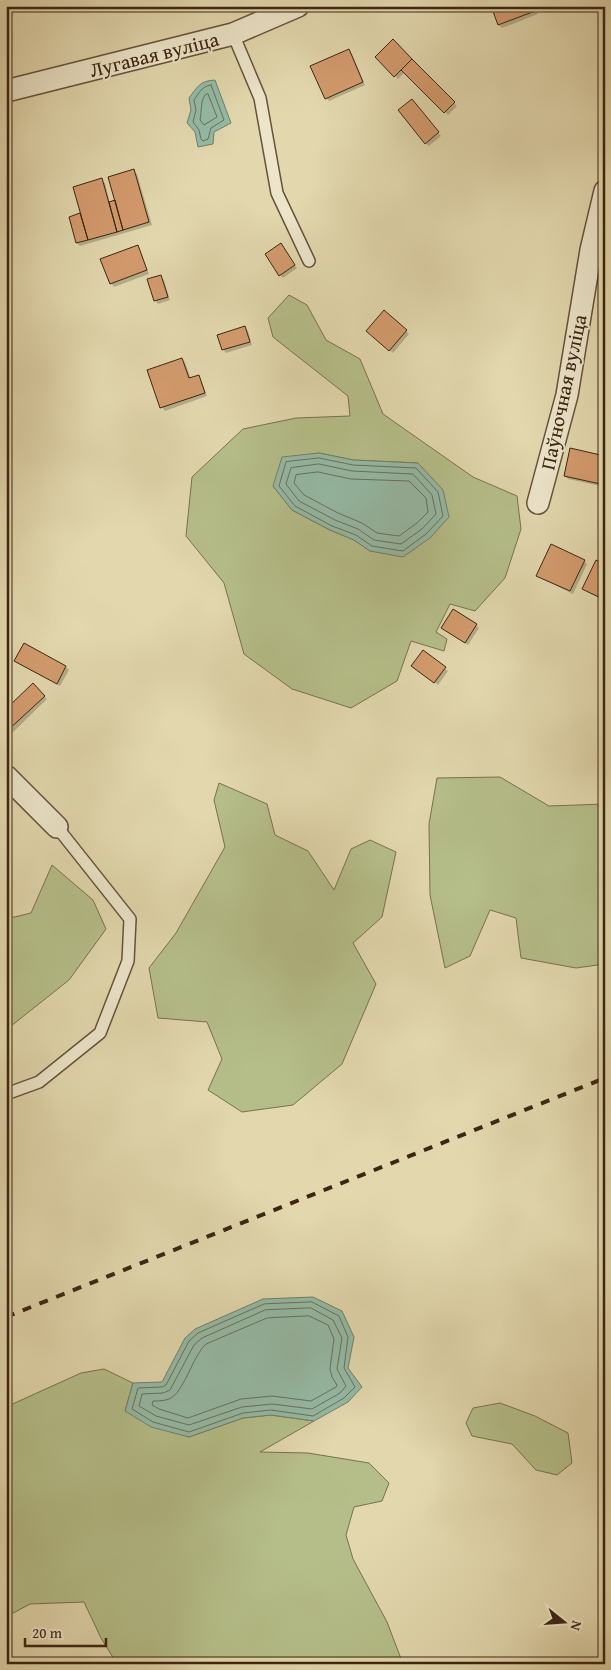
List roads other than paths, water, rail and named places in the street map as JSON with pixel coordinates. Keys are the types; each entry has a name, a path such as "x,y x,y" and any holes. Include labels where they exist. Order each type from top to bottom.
{"street":[{"name":"Лугавая вуліца","path":"6,91 232,34 298,6"},
{"name":"Паўночная вуліца","path":"538,503 567,395 591,250 605,191"},
{"path":"6,776 58,827"}],"lane":[{"path":"232,34 260,98 277,193 309,260"},
{"path":"6,1094 39,1082 100,1033 128,961 130,919 58,827"}],"water":[{"path":"215,80 231,123 214,132 213,144 198,147 195,132 187,123 191,110 189,98 200,85"},
{"path":"319,453 353,460 418,463 443,490 449,517 430,538 403,557 370,551 354,540 292,510 273,486 282,457"},
{"path":"313,1297 342,1311 354,1337 348,1368 362,1387 348,1402 314,1421 271,1415 243,1418 189,1437 151,1427 125,1411 133,1383 162,1382 185,1338 195,1329 263,1299"}],"railway":[{"path":"6,1317 605,1078"}]}
